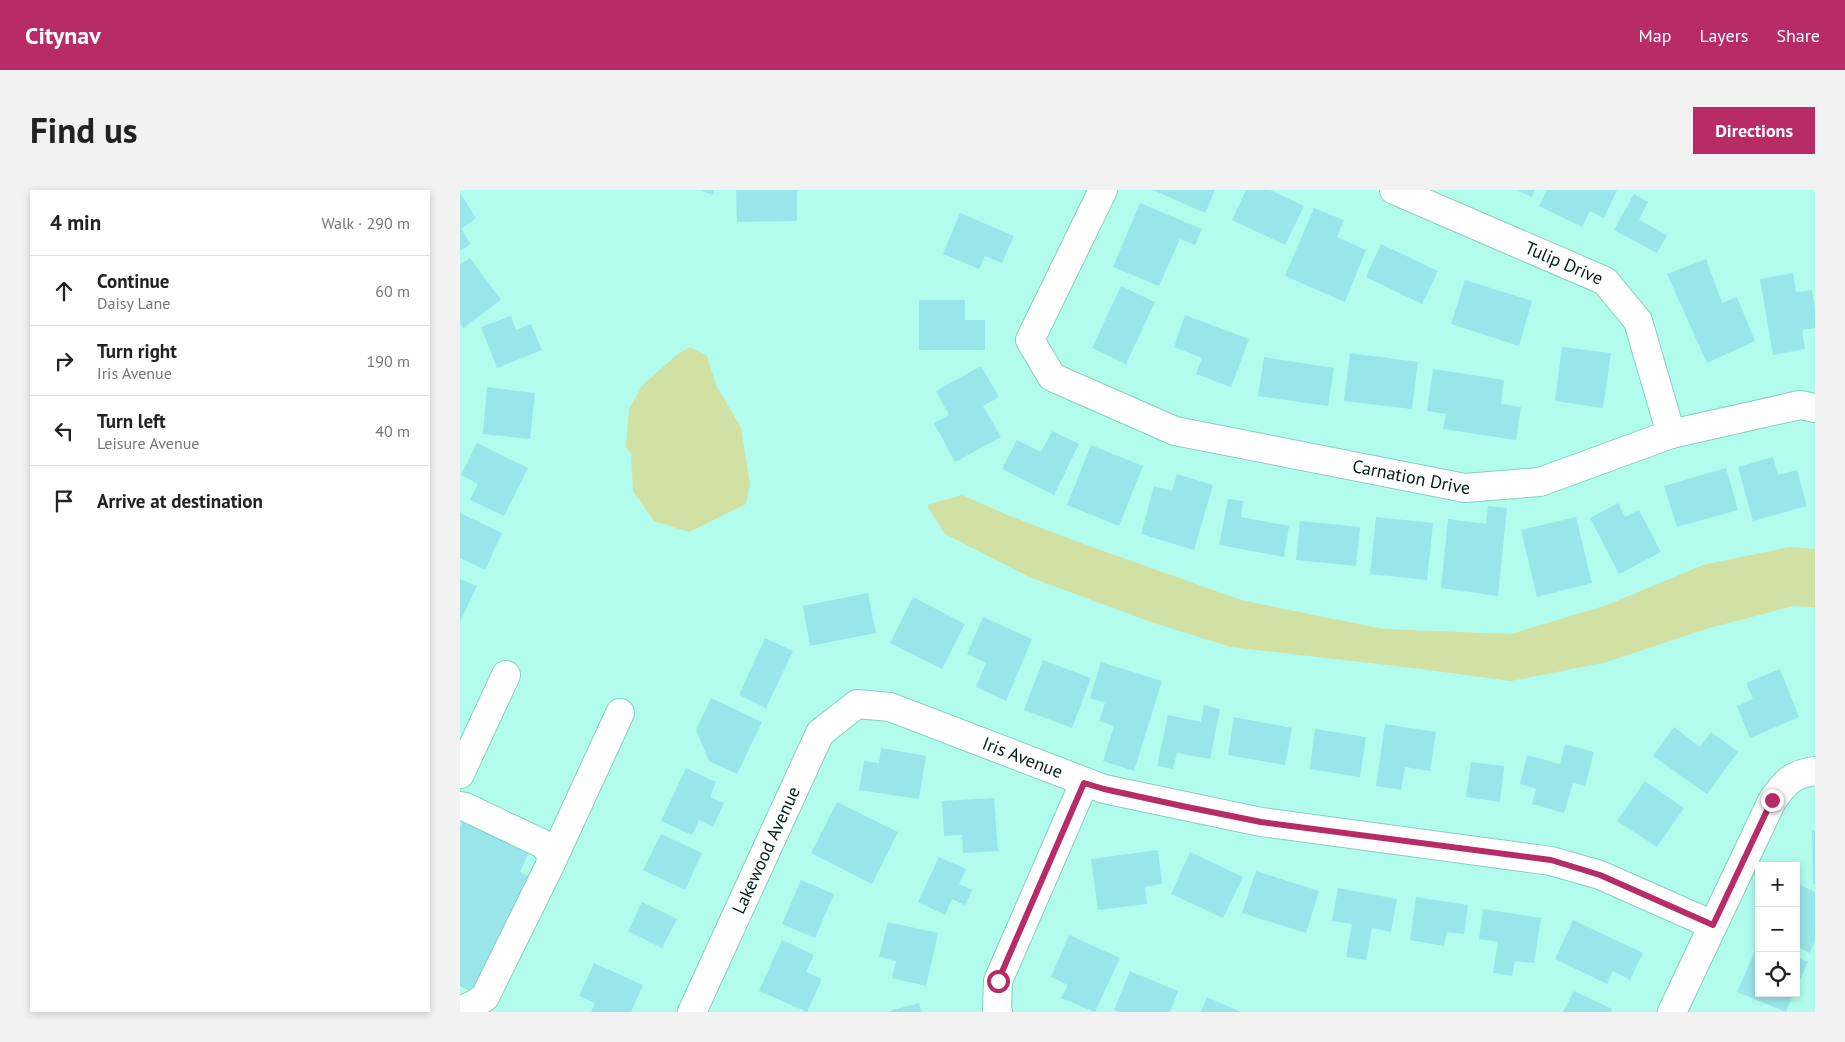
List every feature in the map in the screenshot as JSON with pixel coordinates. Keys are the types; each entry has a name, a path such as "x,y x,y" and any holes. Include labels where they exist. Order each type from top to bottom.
{"street":[{"name":"Carnation Drive","path":"1103,190 1030,340 1052,377 1175,431 1465,488 1540,482 1671,434 1800,404 1815,408"},
{"name":"Tulip Drive","path":"1394,190 1605,280 1638,320 1671,434"},
{"path":"460,774 506,675"},
{"name":"Iris Avenue","path":"857,704 890,707 1084,783 1124,794 1261,822 1551,860 1600,875 1713,925"},
{"name":"Lakewood Avenue","path":"692,1012 820,732 857,704"},
{"path":"460,1011 485,997 551,862 620,713"},
{"path":"1672,1012 1772,800 1782,786 1792,777 1804,772 1815,771"},
{"path":"998,1012 998,981 1084,783"},
{"path":"460,806 543,844 550,852 551,862"}],"green space":[{"path":"690,347 707,356 716,385 741,428 750,484 746,504 689,532 654,521 633,491 631,454 626,447 629,409 642,386 675,356"},
{"path":"962,495 1005,514 1081,543 1241,600 1384,629 1511,634 1607,605 1703,565 1789,547 1815,549 1815,607 1793,606 1706,629 1607,662 1511,681 1231,647 1154,623 1029,577 945,534 927,505"}],"building":[{"path":"699,190 714,190 713,195"},
{"path":"736,190 797,190 797,221 737,222"},
{"path":"1153,190 1215,190 1205,213"},
{"path":"1246,190 1270,190 1304,206 1285,245 1232,220"},
{"path":"1517,190 1535,190 1532,197"},
{"path":"1547,190 1617,190 1604,218 1590,211 1582,227 1539,206"},
{"path":"460,193 476,218 461,229 471,244 460,251"},
{"path":"1634,194 1648,202 1639,220 1667,235 1657,253 1614,230"},
{"path":"1140,203 1202,229 1195,245 1180,239 1159,286 1113,267"},
{"path":"1314,208 1344,220 1337,237 1366,250 1345,302 1285,276"},
{"path":"960,213 1014,236 1002,263 985,256 979,269 943,254"},
{"path":"1381,244 1438,271 1422,304 1366,277"},
{"path":"470,258 501,300 463,328 460,323 460,265"},
{"path":"1706,259 1722,303 1737,297 1755,341 1707,363 1667,274"},
{"path":"1793,273 1796,292 1812,290 1815,328 1802,330 1805,349 1773,355 1760,279"},
{"path":"1465,280 1532,301 1519,346 1451,324"},
{"path":"1121,286 1155,302 1126,364 1092,348"},
{"path":"919,300 965,300 965,320 985,320 985,350 919,350"},
{"path":"1185,315 1249,339 1231,387 1196,374 1202,358 1174,347"},
{"path":"511,316 516,330 531,324 542,350 497,368 481,327"},
{"path":"1562,347 1611,353 1603,408 1555,401"},
{"path":"1350,353 1418,362 1412,409 1344,401"},
{"path":"1264,357 1334,368 1328,406 1258,396"},
{"path":"981,366 999,397 983,406 1001,437 955,462 934,423 949,415 936,391"},
{"path":"1433,369 1504,380 1501,404 1521,407 1516,440 1443,429 1446,414 1427,411"},
{"path":"487,387 535,393 530,439 483,434"},
{"path":"1052,431 1079,444 1054,495 1002,469 1017,440 1041,452"},
{"path":"477,443 528,468 504,516 470,500 478,484 461,475"},
{"path":"1091,445 1143,466 1119,526 1067,505"},
{"path":"1773,457 1778,475 1797,470 1807,506 1753,521 1738,467"},
{"path":"1726,468 1738,510 1677,527 1664,486"},
{"path":"1177,474 1213,485 1194,550 1141,534 1154,486 1172,491"},
{"path":"1228,499 1243,501 1241,517 1289,526 1284,557 1219,545"},
{"path":"1618,503 1625,517 1639,510 1661,552 1619,574 1590,518"},
{"path":"1488,506 1507,508 1498,596 1441,588 1448,519 1486,524"},
{"path":"460,513 502,533 485,570 460,558"},
{"path":"1376,517 1433,523 1427,580 1370,574"},
{"path":"1576,517 1592,583 1537,597 1521,530"},
{"path":"1300,521 1360,527 1356,566 1296,560"},
{"path":"460,579 477,586 460,622"},
{"path":"868,593 876,633 810,646 803,606"},
{"path":"913,597 965,624 942,669 890,643"},
{"path":"983,617 1032,639 1006,701 976,687 986,663 967,654"},
{"path":"765,638 793,651 766,708 739,695"},
{"path":"1043,660 1091,678 1072,728 1024,710"},
{"path":"1101,662 1162,681 1134,771 1103,761 1114,726 1099,721 1105,703 1090,698"},
{"path":"1780,669 1799,717 1750,738 1737,706 1753,699 1746,683"},
{"path":"711,698 762,722 737,774 709,761 696,730"},
{"path":"1204,705 1220,709 1210,759 1177,753 1173,769 1157,766 1168,715 1201,722"},
{"path":"1234,717 1292,728 1285,765 1228,755"},
{"path":"1385,724 1436,732 1430,771 1405,767 1401,790 1376,786"},
{"path":"1674,727 1700,747 1711,732 1738,752 1707,794 1653,756"},
{"path":"1315,729 1366,737 1360,777 1310,769"},
{"path":"1565,744 1594,752 1585,786 1573,783 1564,813 1532,804 1536,789 1520,784 1527,755 1560,764"},
{"path":"881,748 926,756 919,799 859,790 864,761 879,763"},
{"path":"1471,762 1504,766 1500,802 1466,797"},
{"path":"686,768 716,782 710,797 724,803 713,827 699,820 692,835 661,821"},
{"path":"1645,781 1684,808 1657,847 1617,821"},
{"path":"994,798 998,851 963,853 962,835 944,836 942,801"},
{"path":"837,802 898,832 872,884 811,853"},
{"path":"465,816 531,848 520,872 534,879 478,995 460,986 460,827"},
{"path":"1812,830 1815,830 1815,884 1813,884"},
{"path":"661,834 702,853 685,890 643,870"},
{"path":"1158,850 1162,884 1145,887 1147,904 1098,910 1091,859"},
{"path":"1190,852 1243,877 1223,918 1171,894"},
{"path":"939,857 966,869 959,884 972,890 965,905 952,899 945,915 918,902"},
{"path":"1256,871 1319,891 1306,933 1242,913"},
{"path":"801,880 834,894 815,938 782,924"},
{"path":"1800,885 1815,892 1815,941 1810,953 1800,948"},
{"path":"1338,888 1397,899 1391,932 1372,928 1366,960 1346,957 1352,924 1332,921"},
{"path":"1416,897 1468,905 1464,934 1447,932 1444,946 1410,940"},
{"path":"642,902 677,919 662,948 628,931"},
{"path":"1483,909 1541,918 1534,963 1515,961 1512,976 1493,973 1498,942 1479,939"},
{"path":"1573,920 1643,953 1630,980 1613,971 1607,984 1555,959"},
{"path":"888,922 938,933 926,986 892,978 896,961 879,957"},
{"path":"1069,935 1120,958 1095,1012 1061,998 1068,985 1051,977"},
{"path":"782,940 814,955 806,972 822,979 807,1012 759,991"},
{"path":"1755,951 1755,997 1792,997 1786,1012 1737,992"},
{"path":"1800,959 1808,962 1800,980"},
{"path":"594,963 643,985 631,1012 591,1012 595,1003 579,996"},
{"path":"1130,971 1178,991 1170,1012 1119,1012 1114,1010"},
{"path":"1574,991 1612,1009 1611,1012 1563,1012"},
{"path":"1207,997 1241,1012 1201,1012"},
{"path":"919,1003 921,1012 889,1012 889,1011"}],"route":[{"path":"998,981 1084,783 1104,789 1261,822 1551,860 1600,875 1713,925 1772,800"}]}
